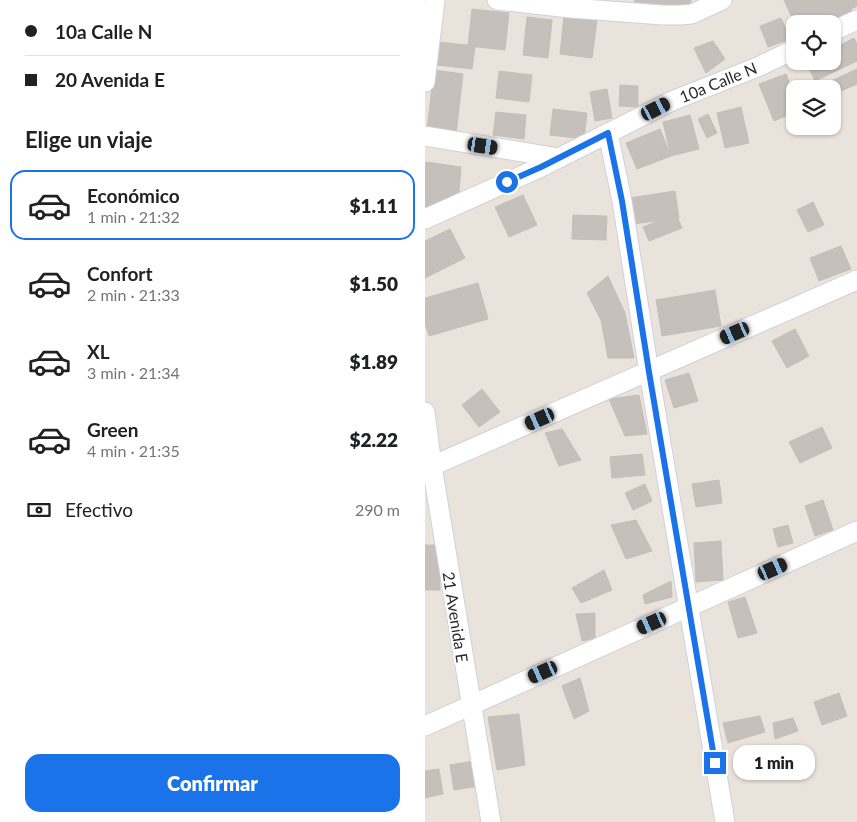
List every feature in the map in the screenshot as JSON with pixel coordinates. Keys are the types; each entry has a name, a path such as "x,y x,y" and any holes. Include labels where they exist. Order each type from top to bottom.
{"street":[{"path":"425,82 435,0"},
{"path":"497,0 570,8 680,15 692,14 723,0"},
{"path":"841,27 857,20"},
{"name":"10a Calle N","path":"425,219 559,158 672,101 760,66 786,53"},
{"path":"608,133 622,201 725,822"},
{"path":"425,136 559,158"},
{"path":"428,468 857,280"},
{"name":"21 Avenida E","path":"425,412 428,468 491,822"},
{"path":"425,726 857,531"}],"building":[{"path":"635,0 691,0 690,11 634,4"},
{"path":"784,0 815,0 822,15 791,15"},
{"path":"815,0 848,0 853,16 841,20 841,15 822,15"},
{"path":"848,0 857,0 857,6 851,9"},
{"path":"472,9 509,13 505,50 468,46"},
{"path":"564,16 597,20 592,58 560,54"},
{"path":"527,17 552,20 548,58 523,55"},
{"path":"781,18 786,30 786,40 768,47 760,26"},
{"path":"854,38 857,44 857,61 841,69 841,45"},
{"path":"713,41 725,59 706,73 694,48"},
{"path":"439,42 475,46 472,69 436,65"},
{"path":"857,69 857,84 841,91 841,80 833,80"},
{"path":"434,70 463,74 456,134 427,130"},
{"path":"810,70 838,70 817,80 815,80"},
{"path":"499,71 532,75 529,102 496,98"},
{"path":"786,74 788,80 786,80 786,116 774,121 759,84"},
{"path":"620,85 638,86 638,107 619,106"},
{"path":"607,89 612,118 595,121 590,92"},
{"path":"741,107 749,143 725,148 717,113"},
{"path":"553,109 587,113 584,139 550,135"},
{"path":"496,112 526,115 524,139 493,135"},
{"path":"708,114 717,133 707,138 698,119"},
{"path":"690,115 699,149 671,156 663,122"},
{"path":"660,129 671,156 637,169 626,143"},
{"path":"426,162 461,167 459,192 425,209 425,175"},
{"path":"675,191 679,218 633,224 630,198"},
{"path":"523,195 537,225 509,237 495,207"},
{"path":"813,202 824,225 808,232 797,210"},
{"path":"676,214 682,228 649,241 643,227"},
{"path":"573,215 607,216 606,240 572,239"},
{"path":"450,229 465,258 425,278 425,241"},
{"path":"841,246 851,269 819,281 810,258"},
{"path":"608,276 625,313 601,320 587,293"},
{"path":"478,283 488,319 429,336 425,324 425,298"},
{"path":"715,290 721,326 662,336 656,300"},
{"path":"625,313 634,358 608,358 601,320"},
{"path":"795,329 809,356 787,368 772,341"},
{"path":"689,373 698,401 674,408 665,380"},
{"path":"482,389 500,412 479,427 462,405"},
{"path":"639,395 647,434 625,436 609,399"},
{"path":"822,427 832,448 800,463 789,442"},
{"path":"562,429 581,460 559,466 545,433"},
{"path":"642,454 645,475 612,478 610,457"},
{"path":"719,480 722,503 696,507 692,484"},
{"path":"645,484 652,501 633,510 625,493"},
{"path":"823,500 833,530 815,536 805,506"},
{"path":"636,520 652,551 626,559 611,525"},
{"path":"788,525 793,543 778,547 773,529"},
{"path":"721,541 723,580 696,582 694,543"},
{"path":"425,545 438,545 440,590 425,590"},
{"path":"604,570 612,590 581,603 572,588"},
{"path":"671,581 672,597 645,604 643,595"},
{"path":"745,597 757,633 738,638 728,602"},
{"path":"595,613 595,638 582,641 576,614"},
{"path":"580,678 589,711 574,719 562,686"},
{"path":"839,693 847,716 822,725 814,702"},
{"path":"519,714 525,765 497,770 488,717"},
{"path":"760,716 765,732 728,743 723,723"},
{"path":"793,718 798,731 775,739 773,723"},
{"path":"474,761 479,786 454,790 450,765"},
{"path":"439,769 443,794 425,798 425,771"}],"route":[{"path":"507,182 608,133 622,201 715,763"}]}
